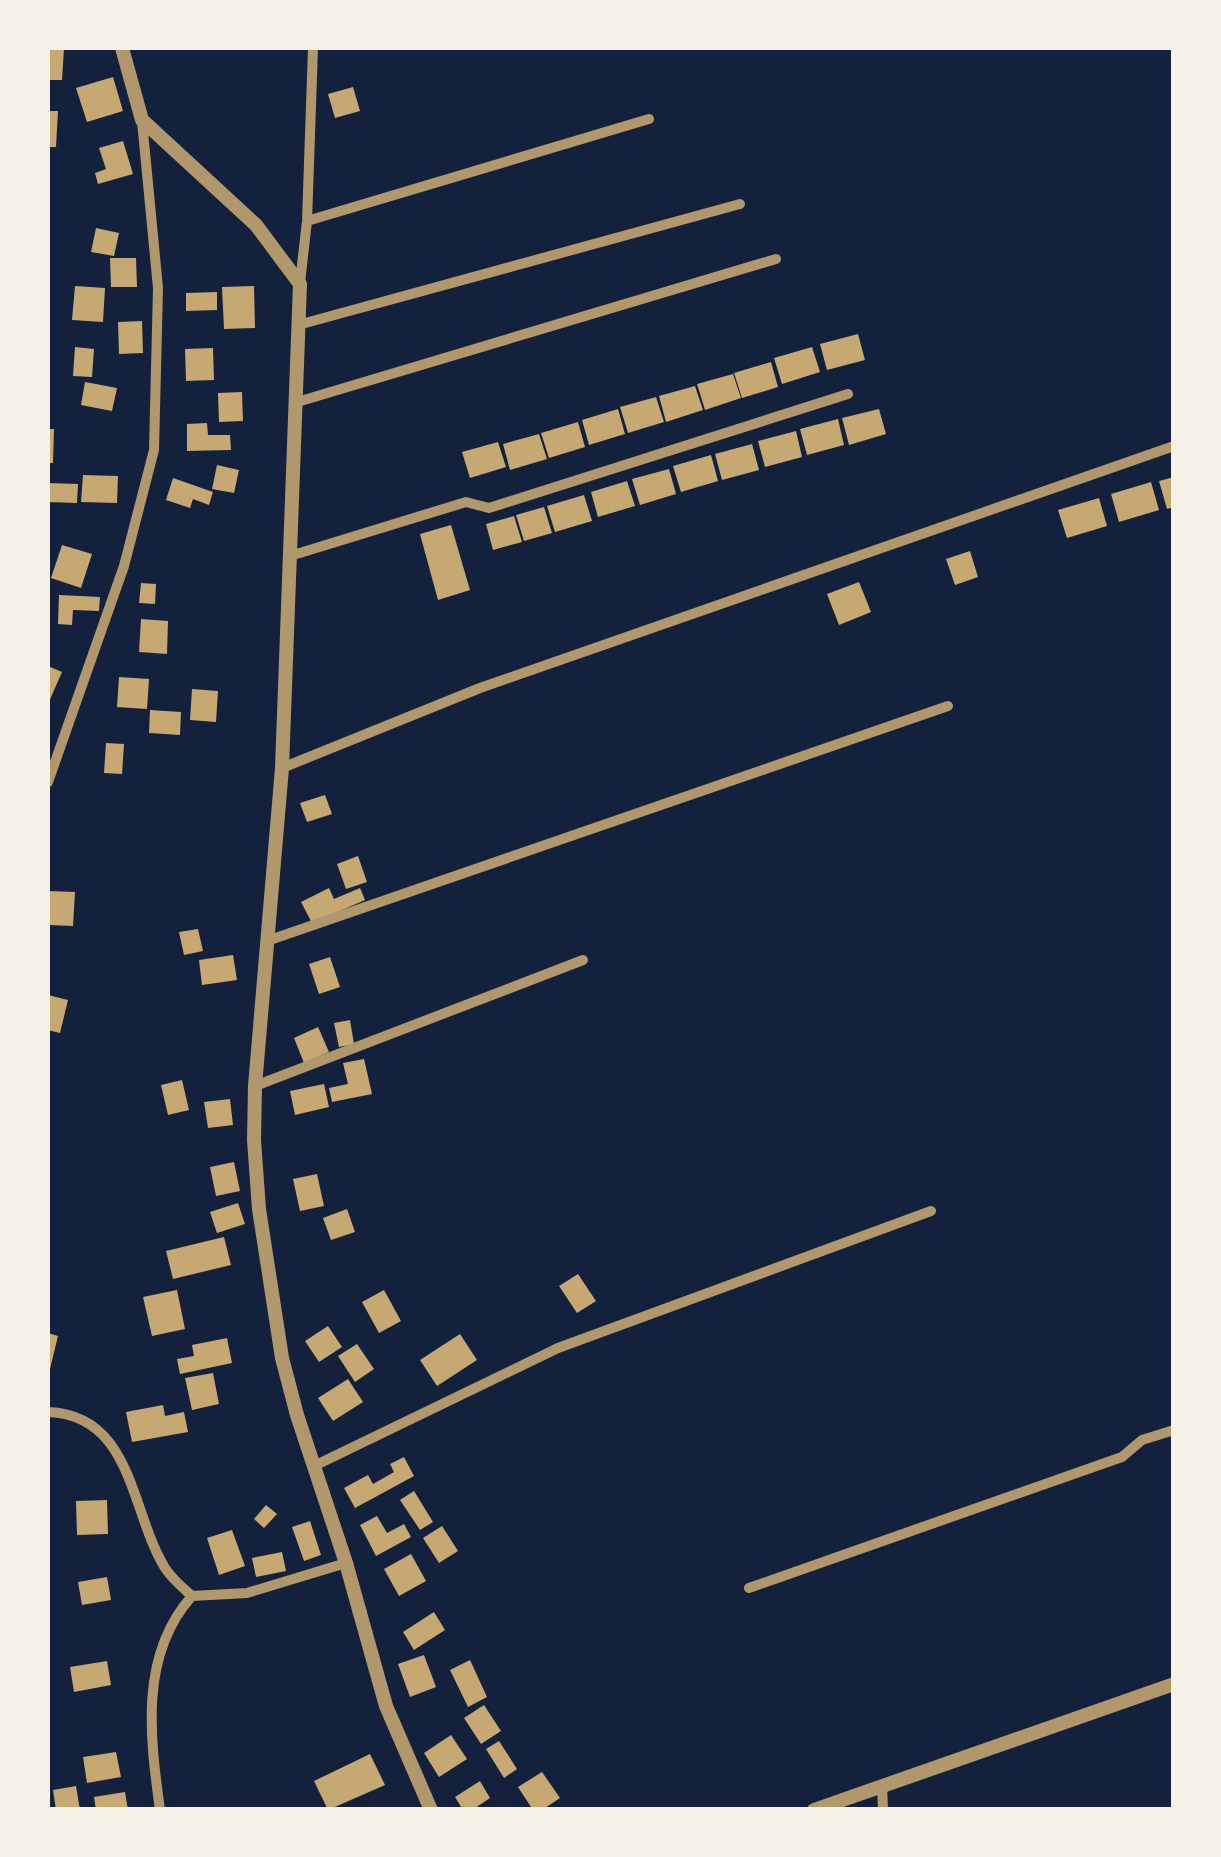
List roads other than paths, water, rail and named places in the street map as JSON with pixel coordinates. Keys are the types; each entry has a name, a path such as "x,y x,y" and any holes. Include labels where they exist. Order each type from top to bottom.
{"street":[{"path":"48,782 124,566 154,450 158,288 142,120 122,48"},
{"path":"312,48 307,221 294,404 282,768 255,1086 254,1140 259,1208 282,1358 386,1706 431,1810"},
{"path":"307,221 650,119"},
{"path":"142,120 256,225 300,284"},
{"path":"298,325 740,204"},
{"path":"294,404 776,259"},
{"path":"290,556 466,502 489,508 848,394"},
{"path":"282,768 480,688 1174,446"},
{"path":"268,941 948,706"},
{"path":"255,1086 583,960"},
{"path":"314,1466 558,1348 930,1211"},
{"path":"48,1412 65,1412 90,1422 106,1437 122,1461 166,1570 192,1596 247,1594 346,1562"},
{"path":"749,1588 1122,1457 1142,1440 1174,1430"},
{"path":"160,1810 150,1737 154,1672 173,1618 192,1596"},
{"path":"814,1810 1174,1684"},
{"path":"882,1786 882,1810"}]}
